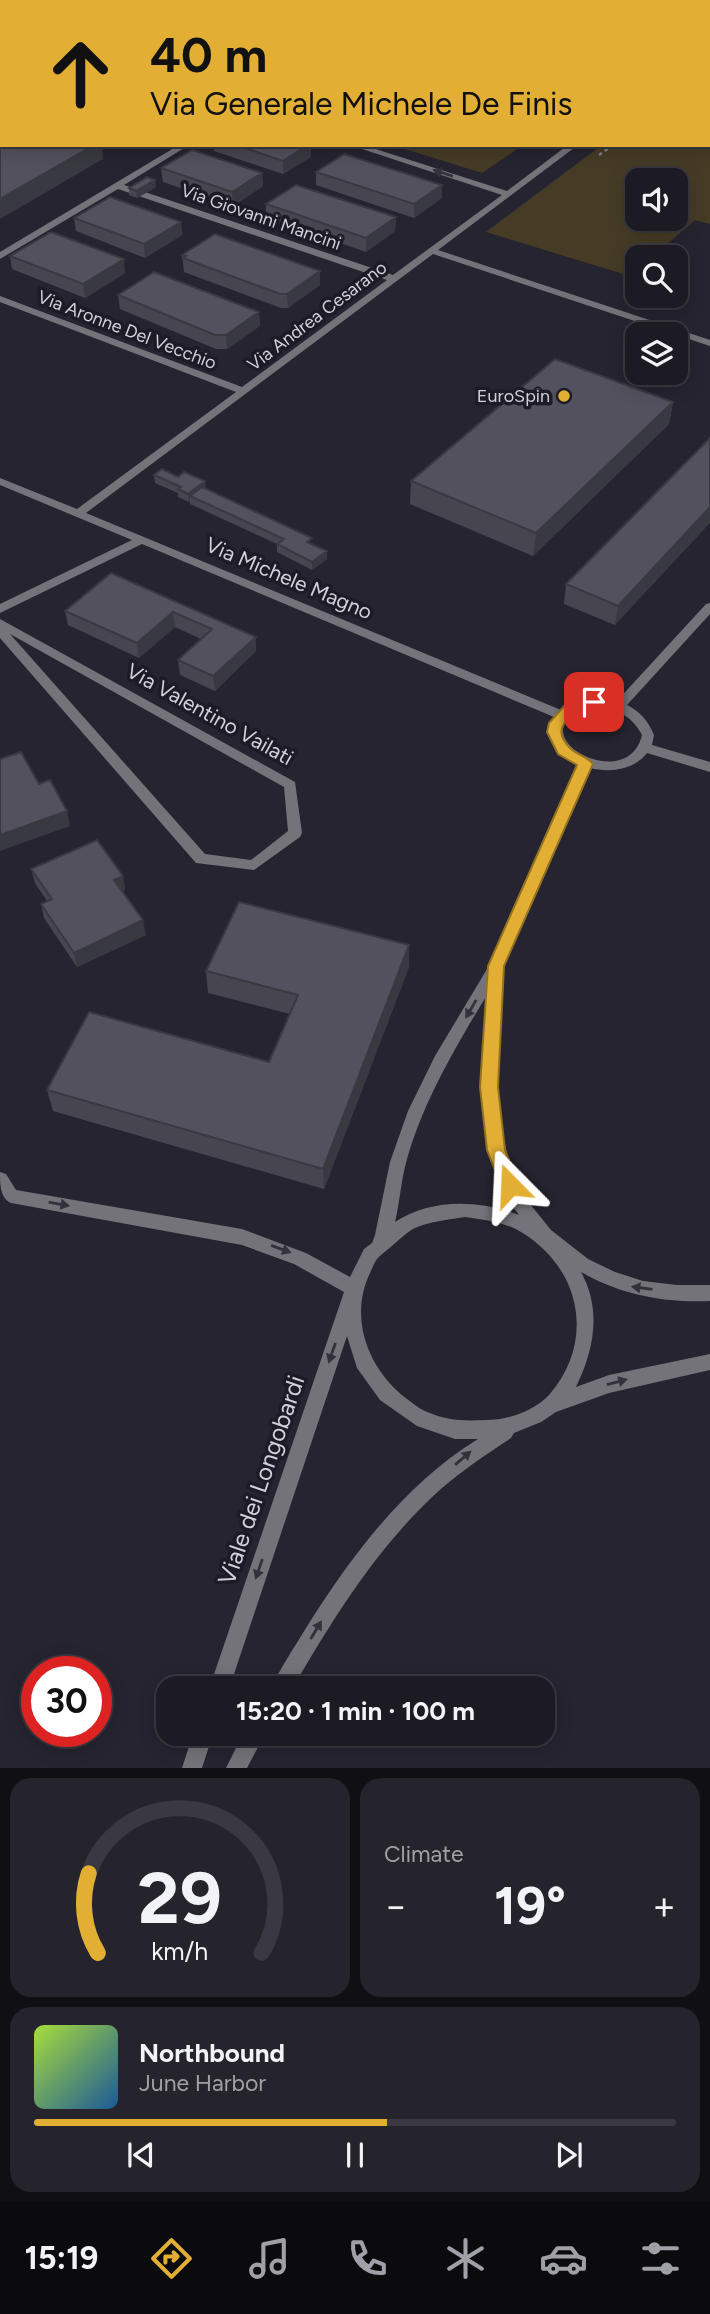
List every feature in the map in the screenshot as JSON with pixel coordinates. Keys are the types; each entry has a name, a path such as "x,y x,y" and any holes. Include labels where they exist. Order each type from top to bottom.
{"street":[{"path":"0,256 182,147"},
{"path":"360,147 508,194"},
{"name":"Via Andrea Cesarano","path":"79,513 571,147"},
{"name":"Via Giovanni Mancini","path":"117,186 394,279"},
{"path":"432,251 710,343"},
{"name":"Via Aronne Del Vecchio","path":"0,299 243,391"},
{"name":"Via Michele Magno","path":"0,481 562,715"},
{"path":"0,609 142,539"},
{"path":"619,706 710,607"},
{"name":"Via Valentino Vailati","path":"0,623 290,785 295,833 254,865 201,859 0,630"},
{"path":"582,704 619,706 636,715 644,724 648,735 645,748 630,762 616,766 586,764 564,751 557,742 556,723 562,715 582,704"},
{"path":"645,748 710,767"},
{"path":"521,1424 483,1432 444,1429 408,1413 379,1389 359,1357 351,1323 354,1289 364,1265 387,1229 398,1162 435,1070 496,966 586,764"},
{"path":"496,966 489,1087 496,1150 517,1203 574,1275 586,1308 586,1343 575,1376 552,1404"},
{"path":"0,1179 11,1195 242,1237 278,1248 311,1261 354,1289"},
{"path":"379,1245 403,1226 433,1214 465,1210 507,1218 527,1227 596,1274 634,1287 710,1293"},
{"name":"Viale dei Longobardi","path":"223,1676 354,1289"},
{"path":"289,1676 346,1581 417,1500 468,1452 552,1404 609,1384 710,1362"},
{"path":"192,1768 199,1746"},
{"path":"236,1768 249,1746"}],"shaded area":[{"path":"398,147 520,147 482,173"},
{"path":"599,147 710,147 710,224 695,220 688,226 688,168 625,168 625,231 682,231 666,245 625,245 625,274 486,232"}],"building":[{"path":"0,147 91,147 0,199"},
{"path":"242,147 304,147 283,161"},
{"path":"192,150 262,173 232,192 161,168"},
{"path":"344,154 442,185 414,204 316,172"},
{"path":"147,177 155,180 136,191 129,188"},
{"path":"296,185 396,217 366,238 266,204"},
{"path":"110,197 181,222 144,244 74,218"},
{"path":"51,232 124,259 83,284 10,256"},
{"path":"215,234 320,271 287,294 280,294 183,258 186,256 182,255"},
{"path":"154,272 259,312 226,335 215,335 118,295"},
{"path":"555,359 673,402 536,533 411,481"},
{"path":"710,438 710,507 618,606 566,584"},
{"path":"162,469 178,477 184,472 205,481 188,494 178,489 181,487 154,475"},
{"path":"202,487 312,538 307,542 327,551 312,562 277,544 284,539 190,496"},
{"path":"111,573 256,637 213,676 178,660 212,629 173,612 137,643 65,611"},
{"path":"21,752 39,784 50,780 67,811 0,835 0,759"},
{"path":"97,840 123,876 114,880 143,920 74,953 41,904 52,899 31,869"},
{"path":"239,902 409,945 323,1169 47,1090 89,1012 269,1062 298,995 206,971"}],"place":[{"name":"EuroSpin","path":"564,396"}],"route":[{"path":"510,1185 496,1150 489,1087 496,966 586,764 573,758 557,742 556,723 570,708 594,702"}]}
